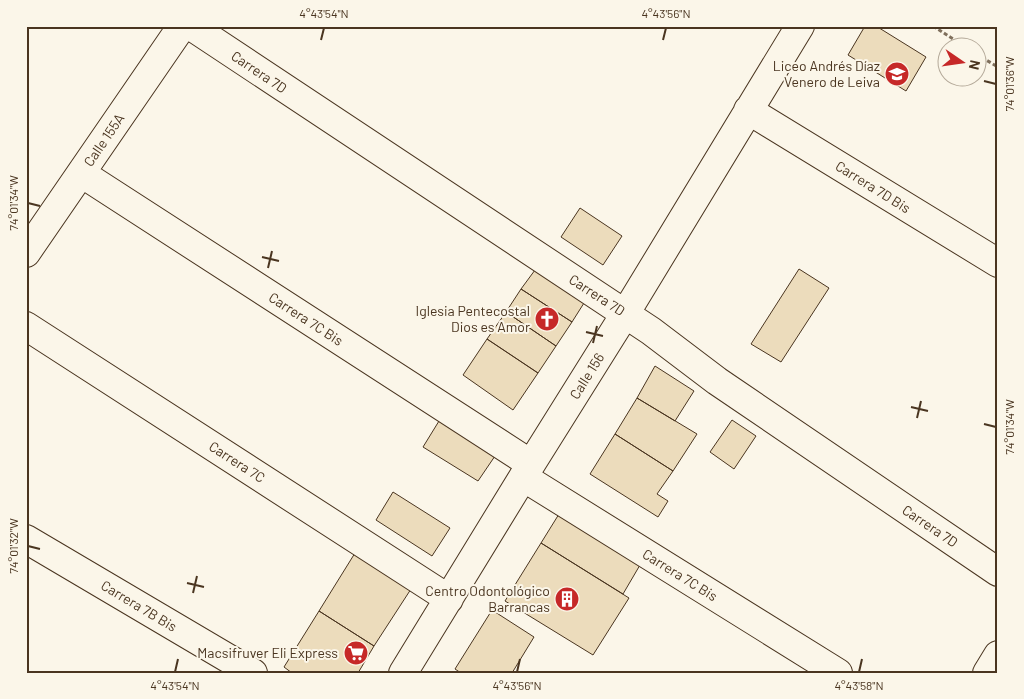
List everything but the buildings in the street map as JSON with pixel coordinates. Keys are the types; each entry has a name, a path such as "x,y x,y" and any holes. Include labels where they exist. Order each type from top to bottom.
{"street":[{"name":"Calle 155A","path":"26,253 182,26"},
{"name":"Carrera 7D","path":"190,26 651,331 717,381 998,572"},
{"name":"Calle 156","path":"403,673 800,26"},
{"name":"Carrera 7D Bis","path":"748,110 998,263"},
{"name":"Carrera 7C Bis","path":"81,173 527,471 838,673"},
{"name":"Carrera 7C","path":"26,326 449,599"},
{"name":"Carrera 7B Bis","path":"26,539 253,673"},
{"path":"988,673 998,655"}],"path":[{"path":"933,26 952,38"},
{"path":"986,60 998,67"}],"place":[{"name":"Liceo Andrés Díaz Venero de Leiva","path":"897,74"},
{"name":"Iglesia Pentecostal Dios es Amor","path":"547,319"},
{"name":"Centro Odontológico Barrancas","path":"567,599"},
{"name":"Macsifruver Eli Express","path":"356,653"}]}
